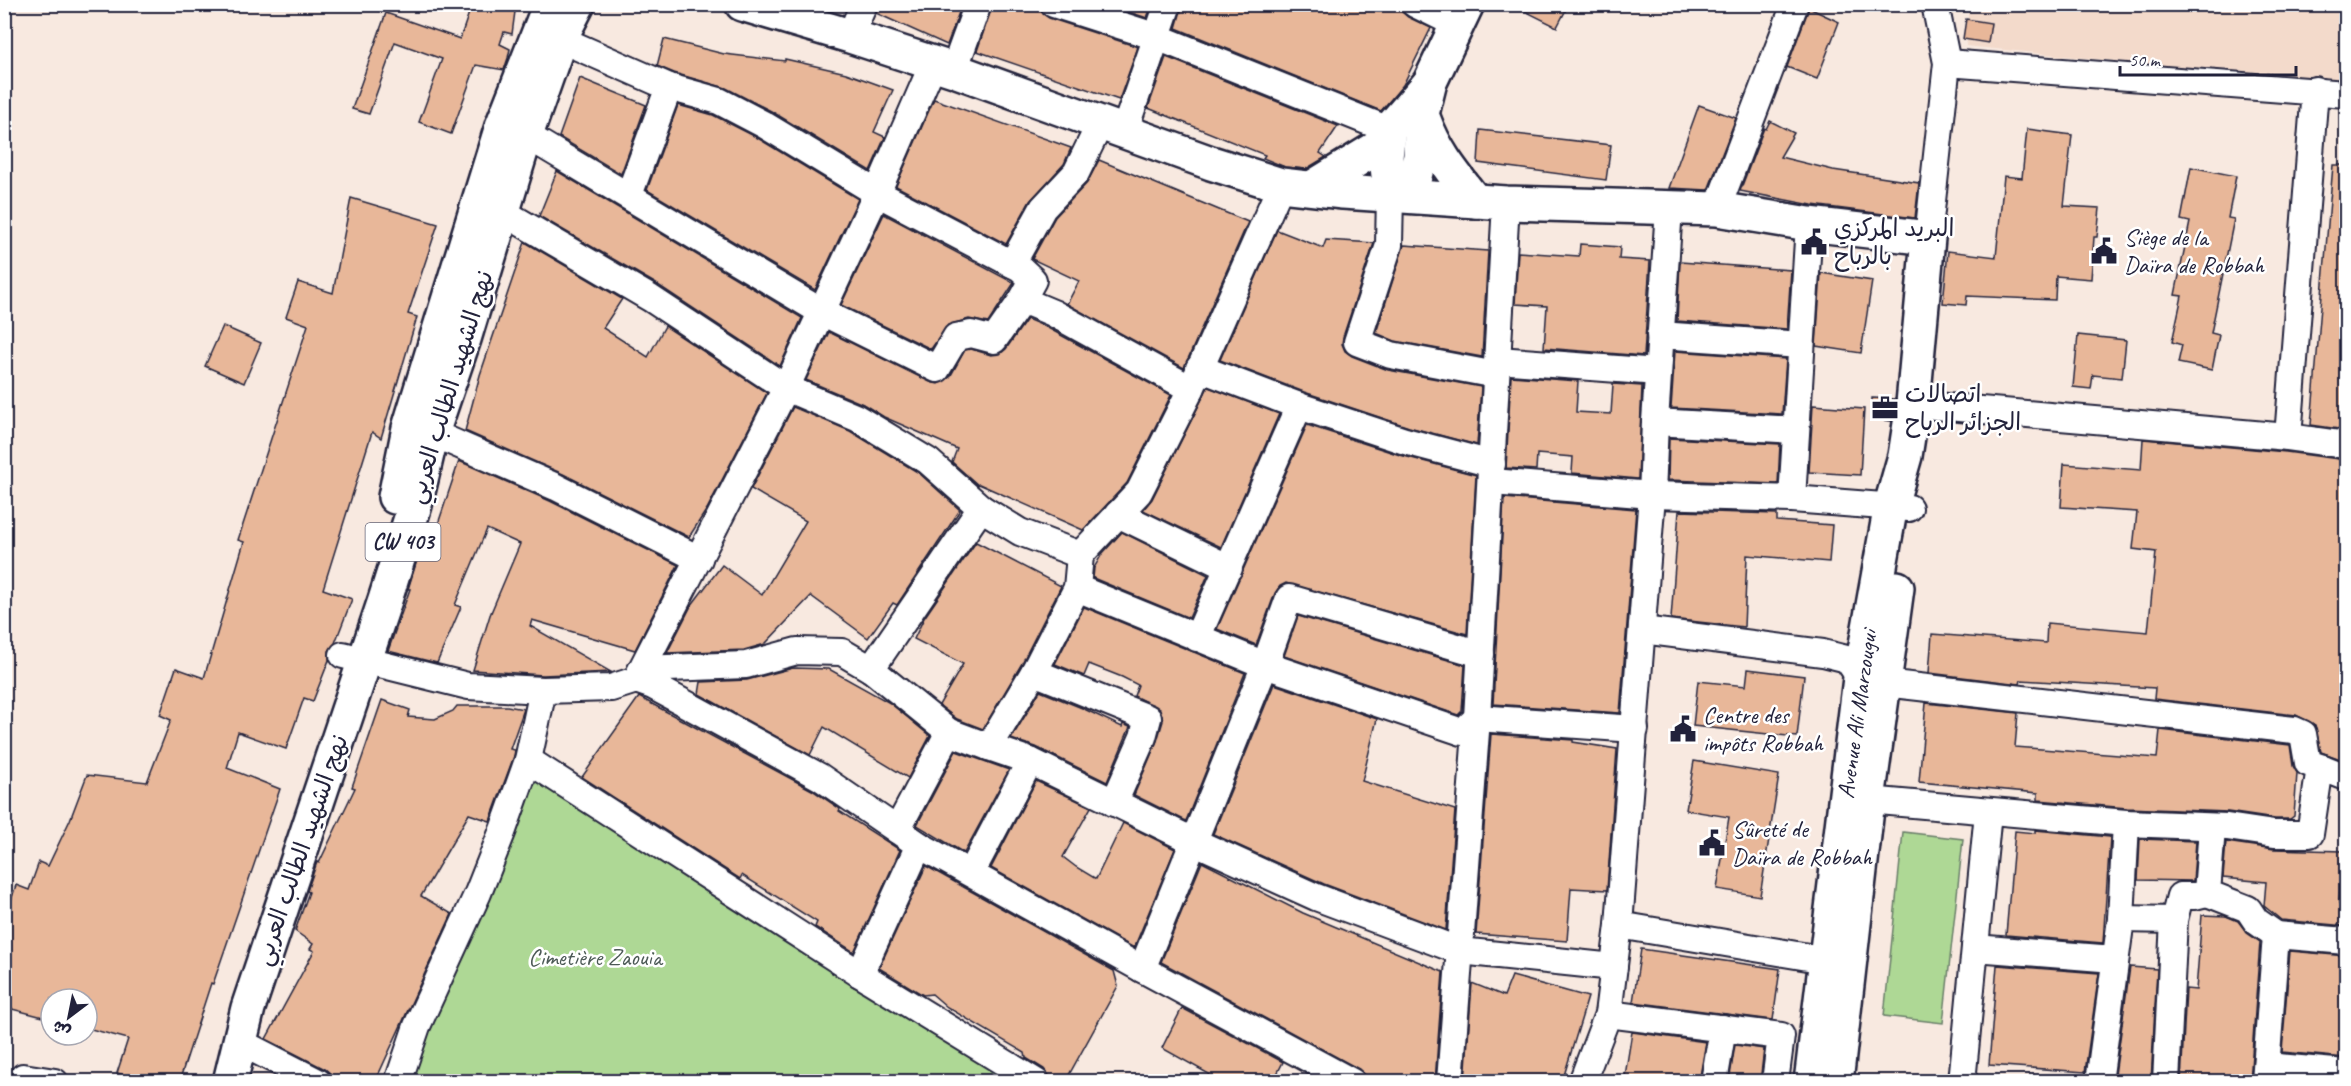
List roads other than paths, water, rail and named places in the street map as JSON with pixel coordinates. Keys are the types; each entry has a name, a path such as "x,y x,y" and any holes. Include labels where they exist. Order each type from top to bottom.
{"main road":[{"name":"نهج الشهيد الطالب العربي","path":"206,1082 231,986 354,658 415,505 421,431 502,126 550,4"},
{"name":"نهج الشهيد الطالب العربي","path":"421,431 464,339 526,135 560,39 578,4"},
{"path":"742,4 944,67 1211,163 1281,185 1313,187 1397,200 1717,209 1809,224 1928,238"},
{"path":"1397,200 1420,157 1422,114 1430,82 1461,14"},
{"path":"1313,187 1388,135 1430,82"},
{"path":"1422,114 1432,143 1444,162 1491,202"},
{"path":"1388,135 1386,167 1397,200"},
{"name":"Avenue Ali Marzougui","path":"1811,1082 1826,960 1900,507 1913,404 1928,238"},
{"name":"نهج الشهيد الطالب العربي","path":"230,1082 248,1008 354,658"},
{"name":"Avenue Ali Marzougui","path":"1836,1082 1868,800 1872,681"}],"street":[{"path":"850,36 864,4"},
{"path":"639,674 786,388 877,193 978,4"},
{"path":"1054,4 1089,10 1388,135"},
{"path":"1012,264 1043,208 1076,173 1112,128 1156,37 1168,4"},
{"path":"1415,4 1461,14"},
{"path":"1717,209 1795,4"},
{"path":"1928,238 1947,63 1935,5"},
{"path":"526,135 820,311 937,369 956,338 972,334 994,340 1033,280 1012,264 877,193 763,124 718,101 669,87 560,39"},
{"path":"1947,63 2346,94"},
{"path":"629,195 669,87"},
{"path":"2288,437 2315,90"},
{"path":"989,747 1034,672 1077,588 1080,555 1139,492 1195,379 1281,185"},
{"path":"1397,200 1389,245 1357,342 1391,355 1497,368 1658,372"},
{"path":"1450,1082 1477,718 1497,368 1491,202"},
{"path":"1582,1082 1608,1014 1619,925 1652,495 1660,335 1670,207"},
{"path":"503,212 650,298 786,388 857,418 928,461 981,508 1020,532 1080,555"},
{"path":"1792,499 1809,224"},
{"path":"1022,300 1195,379 1299,406 1492,473 1652,495 1792,499 1900,507"},
{"path":"1660,335 1801,345"},
{"path":"1913,404 2288,437 2346,445"},
{"path":"1197,638 1299,406"},
{"path":"1655,422 1795,430"},
{"path":"421,431 556,487 699,559"},
{"path":"871,669 981,508"},
{"path":"1118,514 1229,568"},
{"path":"1077,588 1266,665 1462,732 1477,718 1635,729"},
{"path":"1142,969 1266,665 1289,598 1481,654"},
{"path":"1642,630 1823,652 1846,659 1872,681 2294,730 2303,734 2308,763 2335,772"},
{"path":"354,658 468,686 543,690 611,688 639,674 746,665 797,651 842,652 871,669 949,732 1030,761 1195,842 1316,897 1460,951 1614,967"},
{"path":"1034,672 1148,718 1143,737 1114,803"},
{"path":"639,674 653,686 820,777 919,845 1352,1082"},
{"path":"398,1082 417,1026 478,893 528,760 543,690"},
{"path":"897,830 949,732"},
{"path":"528,760 860,974 1036,1082"},
{"path":"971,873 1030,761"},
{"path":"1868,800 2126,823 2227,827 2274,834 2310,834 2319,774 2335,772"},
{"path":"1962,1082 1988,812"},
{"path":"2099,1082 2121,919 2126,823"},
{"path":"2207,893 2212,828"},
{"path":"860,974 919,845"},
{"path":"2166,1082 2174,920 2180,896 2207,893 2248,909 2256,921 2276,935 2346,941 2346,923"},
{"path":"2121,919 2174,920"},
{"path":"1619,925 1826,960"},
{"path":"2276,935 2266,1074 2346,1073"},
{"path":"1975,948 2115,959"},
{"path":"1608,1014 1817,1040"},
{"path":"1714,1082 1723,1028"},
{"path":"1775,1082 1781,1036"},
{"path":"240,1042 318,1082"},
{"path":"18,1082 23,1077 55,1082"}],"place":[{"name":"البريد المركزي بالرباح","path":"1814,242"},
{"name":"Siège de la Daïra de Robbah","path":"2104,251"},
{"name":"اتصالات الجزائر الرباح","path":"1885,408"},
{"name":"Centre des impôts Robbah","path":"1683,729"},
{"name":"Sûreté de Daïra de Robbah","path":"1712,843"}],"park label":[{"name":"Cimetière Zaouia","path":"595,957"}]}
